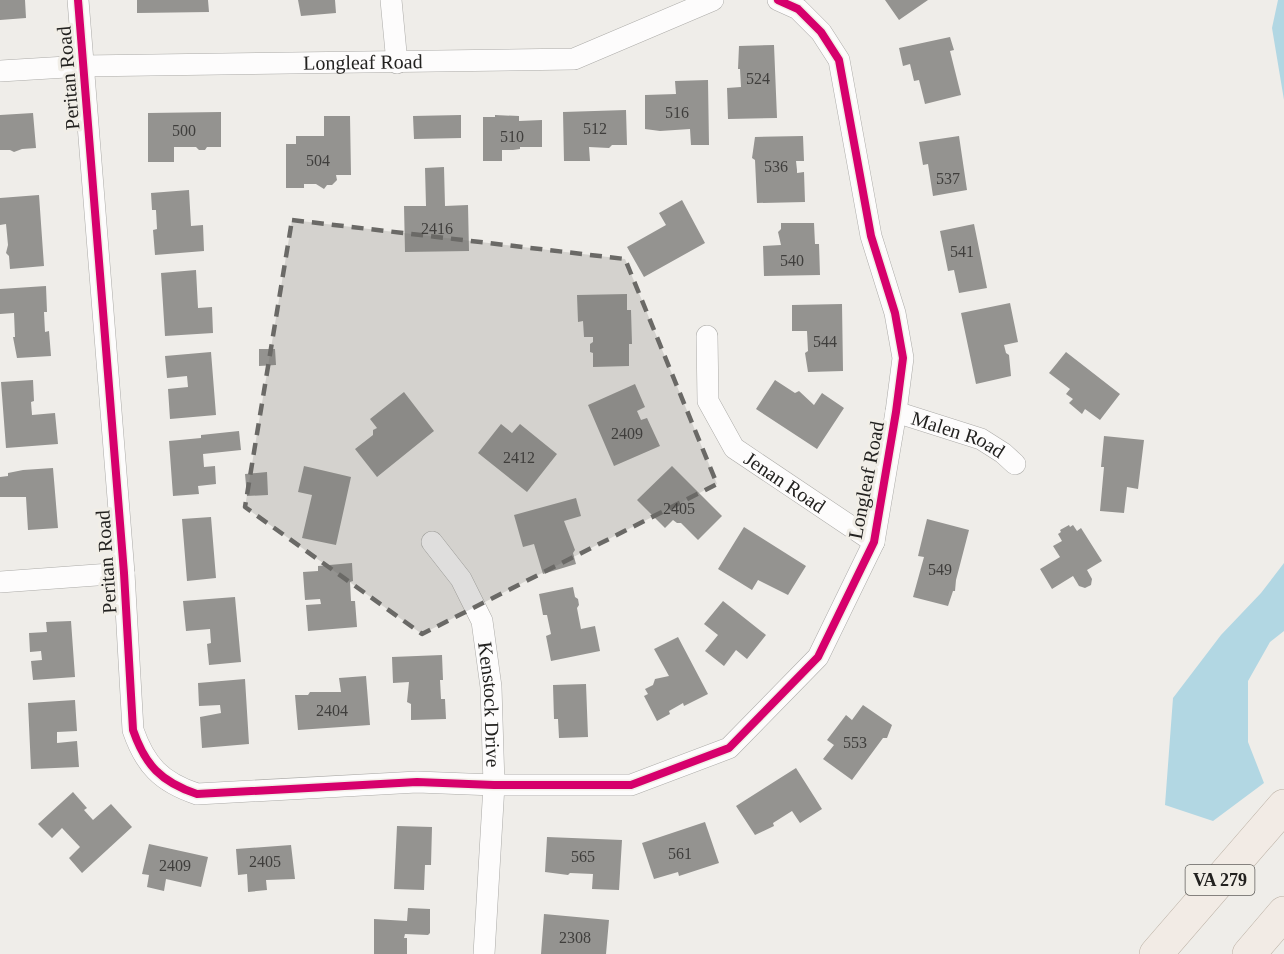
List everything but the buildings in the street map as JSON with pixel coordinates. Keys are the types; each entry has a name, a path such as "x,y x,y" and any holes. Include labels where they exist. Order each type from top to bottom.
{"main road":[{"name":"VA 279","path":"1155,954 1284,806"},
{"path":"1249,954 1284,913"}],"street":[{"name":"Peritan Road","path":"78,0 124,573 133,730 140,750 151,767 163,778 181,789 197,794 417,782 494,785"},
{"path":"391,0 397,63"},
{"name":"Longleaf Road","path":"0,71 83,66 574,59 713,0"},
{"name":"Longleaf Road","path":"494,785 631,785 729,748 818,657 874,542 903,358 896,313 871,236 839,60 820,32 798,9 778,0"},
{"name":"Jenan Road","path":"707,336 708,401 734,448 874,542"},
{"name":"Malen Road","path":"896,412 981,439 1015,464"},
{"name":"Kenstock Drive","path":"432,542 461,579 482,621 491,687 494,785 484,954"},
{"path":"0,582 124,573"}],"highlighted area":[{"path":"292,220 625,259 717,484 422,634 245,507"}],"water":[{"path":"1278,0 1284,0 1284,100 1272,28"},
{"path":"1284,563 1284,631 1270,642 1248,681 1248,742 1264,783 1213,821 1165,805 1173,698 1221,635 1261,593"}],"cycle path":[{"path":"78,0 124,573 133,730 143,753 156,771 174,784 197,794 417,782 494,785 631,785 729,748 818,657 874,542 903,358 895,313 871,236 839,60 821,32 798,9 778,0"}]}
